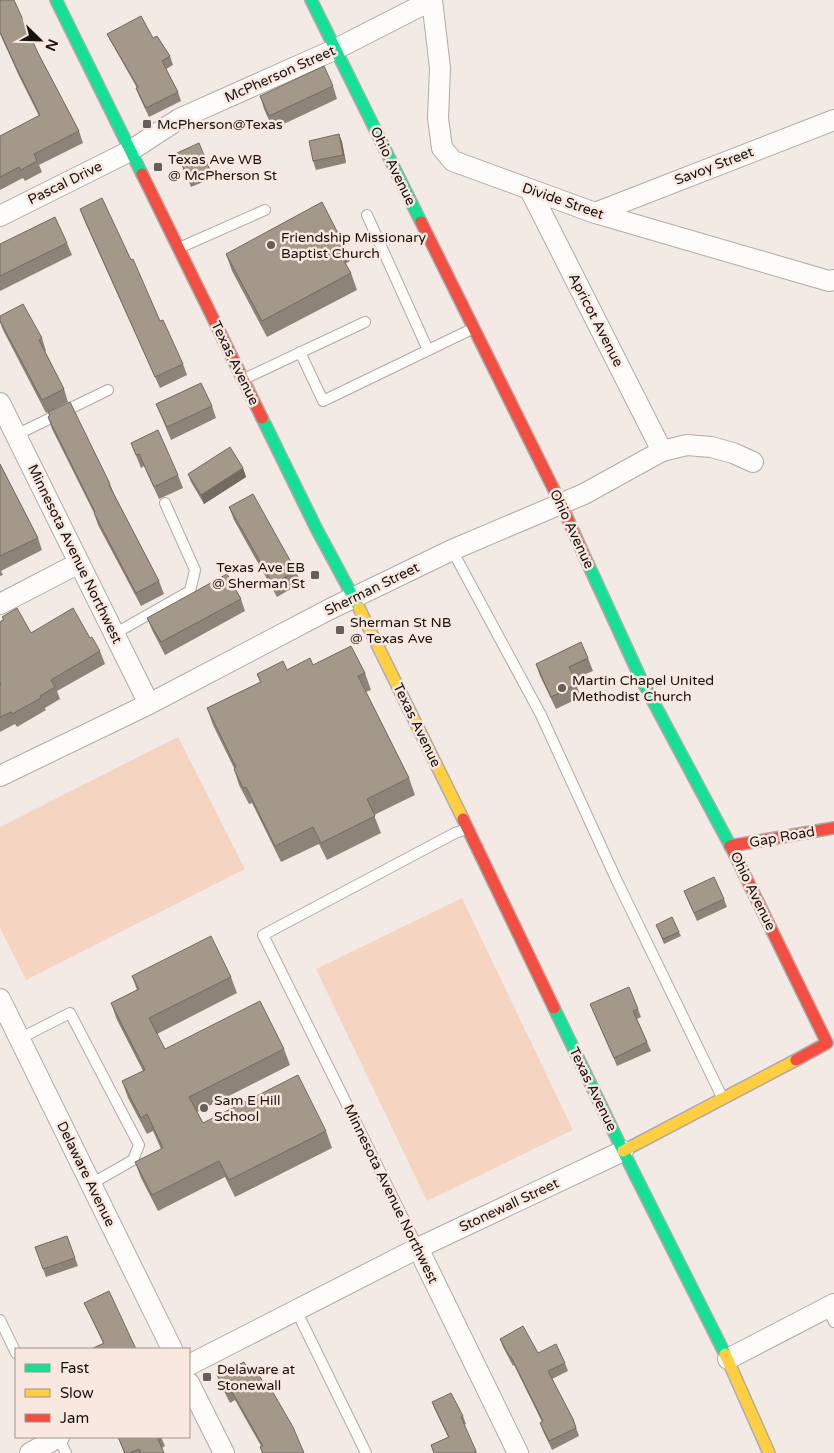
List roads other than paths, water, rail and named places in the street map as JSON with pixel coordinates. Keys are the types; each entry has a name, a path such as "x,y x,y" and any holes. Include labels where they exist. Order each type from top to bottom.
{"street":[{"name":"Texas Avenue","path":"56,0 316,528 372,631 623,1151 728,1359 769,1453"},
{"name":"Ohio Avenue","path":"311,0 561,504 640,677 730,846 831,1050"},
{"name":"McPherson Street","path":"130,151 179,119 336,49 432,0"},
{"name":"Divide Street","path":"432,0 440,68 438,118 442,148 453,161 595,213 829,281 834,280"},
{"name":"Savoy Street","path":"595,213 834,120"},
{"name":"Pascal Drive","path":"0,216 130,151"},
{"name":"Apricot Avenue","path":"530,190 662,451"},
{"name":"Minnesota Avenue Northwest","path":"0,403 149,704"},
{"name":"Sherman Street","path":"0,776 149,704 354,598 452,550 584,494 662,451 687,445 711,447 733,453 754,462"},
{"path":"0,604 79,563"},
{"name":"Gap Road","path":"730,846 834,828"},
{"name":"Delaware Avenue","path":"0,999 172,1348"},
{"name":"Stonewall Street","path":"190,1364 418,1248 623,1151 723,1098 831,1050"},
{"name":"Minnesota Avenue Northwest","path":"418,1248 518,1453"},
{"path":"728,1359 832,1311"},
{"path":"190,1385 224,1453"},
{"path":"30,1453 56,1438"}],"lane":[{"path":"179,248 265,210"},
{"path":"367,215 428,350"},
{"path":"243,379 365,322"},
{"path":"300,352 323,401 473,328"},
{"path":"16,435 108,390"},
{"path":"114,634 190,591 195,570 165,504"},
{"path":"452,550 541,715 617,881 723,1098"},
{"name":"Minnesota Avenue Northwest","path":"418,1248 263,935 468,829"},
{"path":"19,1039 70,1012 139,1145 133,1160 91,1184"},
{"path":"296,1310 366,1453"},
{"path":"0,1320 15,1351"},
{"path":"58,1438 66,1453"}],"place":[{"name":"McPherson@Texas","path":"147,124"},
{"name":"Texas Ave WB @ McPherson St","path":"158,167"},
{"name":"Friendship Missionary Baptist Church","path":"271,245"},
{"name":"Texas Ave EB @ Sherman St","path":"315,575"},
{"name":"Sherman St NB @ Texas Ave","path":"340,630"},
{"name":"Martin Chapel United Methodist Church","path":"562,688"},
{"name":"Sam E Hill School","path":"204,1108"},
{"name":"Delaware at Stonewall","path":"207,1377"}]}
